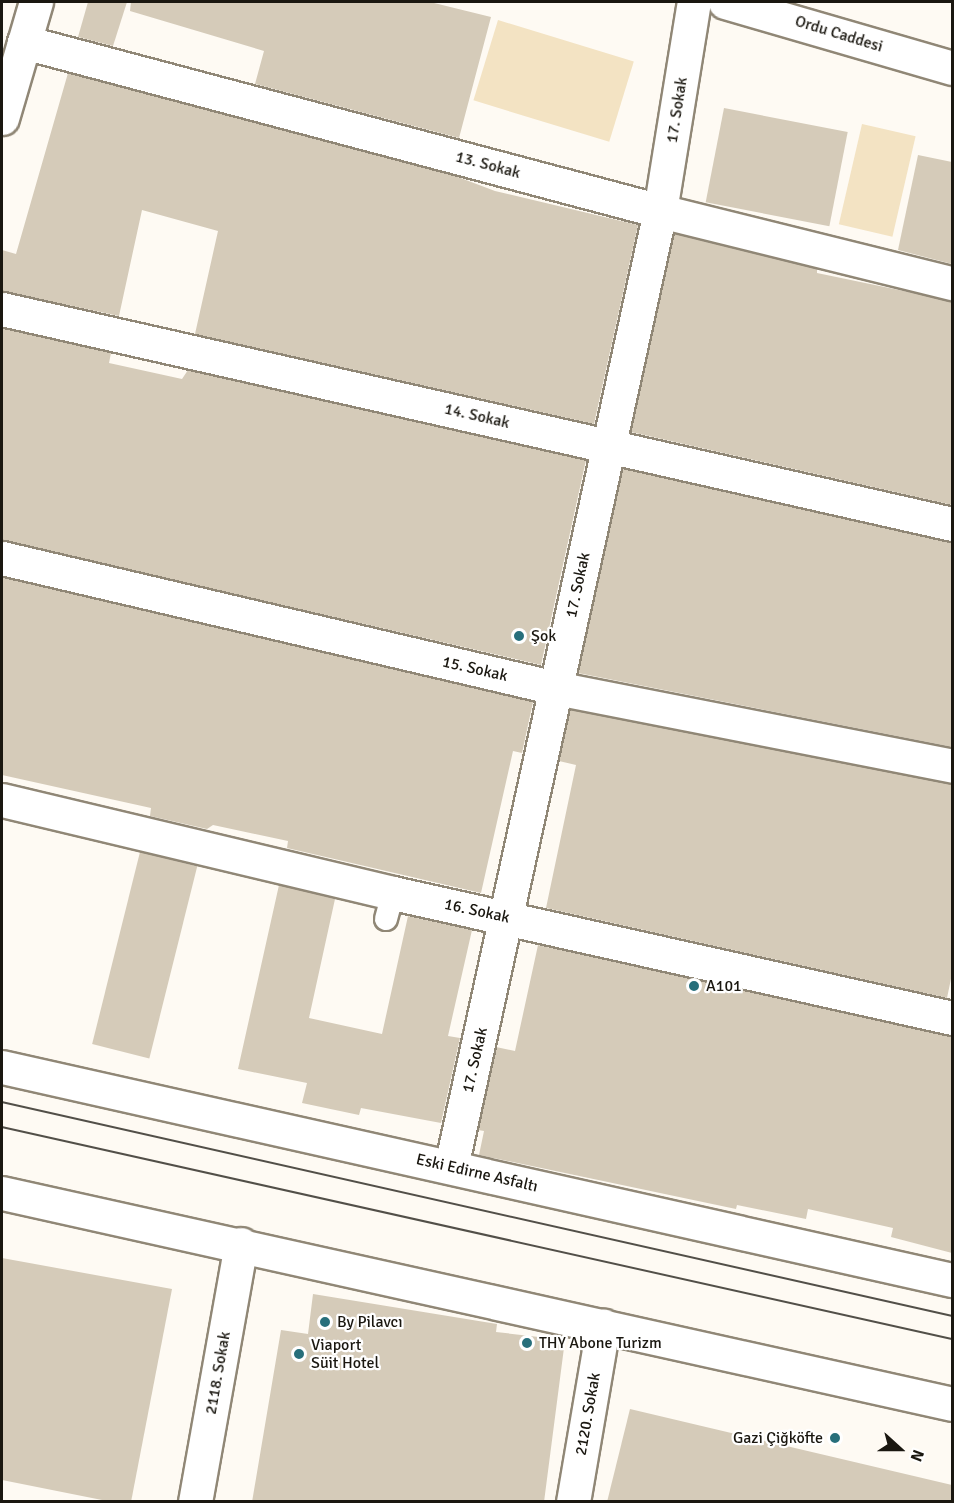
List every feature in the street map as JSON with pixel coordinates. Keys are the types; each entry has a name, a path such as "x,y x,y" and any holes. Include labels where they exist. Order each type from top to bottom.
{"street":[{"path":"2,118 36,2"},
{"name":"17. Sokak","path":"451,1167 660,211 694,2"},
{"name":"Ordu Caddesi","path":"725,2 788,10 952,68"},
{"name":"13. Sokak","path":"24,42 660,211 952,283"},
{"name":"14. Sokak","path":"2,309 952,524"},
{"name":"15. Sokak","path":"2,558 556,688 952,766"},
{"name":"16. Sokak","path":"2,800 389,906 507,917 952,1018"},
{"name":"Eski Edirne Asfaltı","path":"2,1067 952,1280"},
{"path":"2,1193 241,1244 952,1404"},
{"name":"2118. Sokak","path":"195,1502 241,1244"},
{"name":"2120. Sokak","path":"573,1502 603,1326"}],"shaded area":[{"path":"498,20 634,62 609,142 473,100"},
{"path":"862,124 916,136 892,237 839,224"}],"building":[{"path":"88,2 127,2 113,46 78,37"},
{"path":"131,2 430,2 491,17 459,138 255,84 264,51 130,11"},
{"path":"68,73 450,174 495,191 638,225 594,424 195,334 218,231 142,210 119,316 2,291 2,250 16,254"},
{"path":"724,108 848,132 829,226 706,202"},
{"path":"918,155 952,162 952,264 898,250"},
{"path":"674,234 817,269 817,273 952,301 952,505 631,432"},
{"path":"2,328 111,353 109,363 182,379 188,370 586,460 541,665 2,540"},
{"path":"623,469 952,542 952,747 578,673"},
{"path":"2,577 533,702 522,753 513,751 481,893 287,848 288,841 213,825 207,829 150,816 151,808 2,775"},
{"path":"570,710 952,784 952,974 947,998 546,908 576,765 559,761"},
{"path":"140,852 197,866 149,1058 92,1044"},
{"path":"279,885 335,899 309,1018 382,1034 408,916 472,930 448,1036 460,1038 441,1123 361,1108 359,1115 302,1103 307,1083 238,1069"},
{"path":"538,945 952,1036 952,1253 891,1237 893,1228 808,1209 806,1219 737,1205 736,1209 479,1155 484,1131 478,1130 496,1047 515,1051"},
{"path":"2,1258 172,1289 131,1502 112,1502 2,1480"},
{"path":"313,1294 497,1324 496,1332 565,1340 544,1502 252,1502 281,1330 308,1334"},
{"path":"630,1409 952,1485 952,1502 607,1502"}],"tram line":[{"path":"2,1102 952,1316"},
{"path":"2,1127 952,1339"}],"place":[{"name":"Şok","path":"519,636"},
{"name":"A101","path":"694,986"},
{"name":"By Pilavcı","path":"325,1322"},
{"name":"THY Abone Turizm","path":"527,1343"},
{"name":"Viaport Süit Hotel","path":"299,1354"},
{"name":"Gazi Çiğköfte","path":"835,1438"}]}
